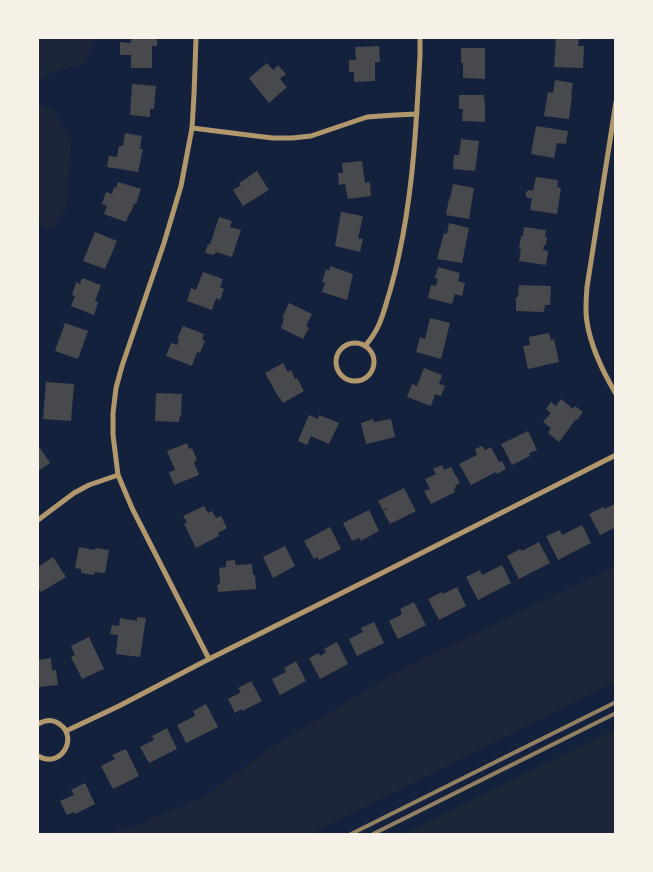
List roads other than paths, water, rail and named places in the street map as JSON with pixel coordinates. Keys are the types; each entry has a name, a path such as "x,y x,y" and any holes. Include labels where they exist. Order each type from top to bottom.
{"street":[{"path":"196,38 192,128 186,161 175,208 116,388 113,435 118,475 132,508 209,659"},
{"path":"366,346 379,326 396,268 405,219 413,173 420,38"},
{"path":"616,102 587,287 586,312 593,346 609,383 616,394"},
{"path":"192,128 273,138 292,138 311,136 367,117 417,114"},
{"path":"353,343 366,346 373,356 374,363 370,374 366,379 354,382 342,378 336,367 337,354 346,345 353,343"},
{"path":"66,731 616,455"},
{"path":"38,520 74,493 89,485 118,475"},
{"path":"38,724 46,721 53,721 59,724 66,731 68,741 64,752 54,759 38,756"}],"railway":[{"path":"351,834 616,702"},
{"path":"373,834 616,713"}]}
